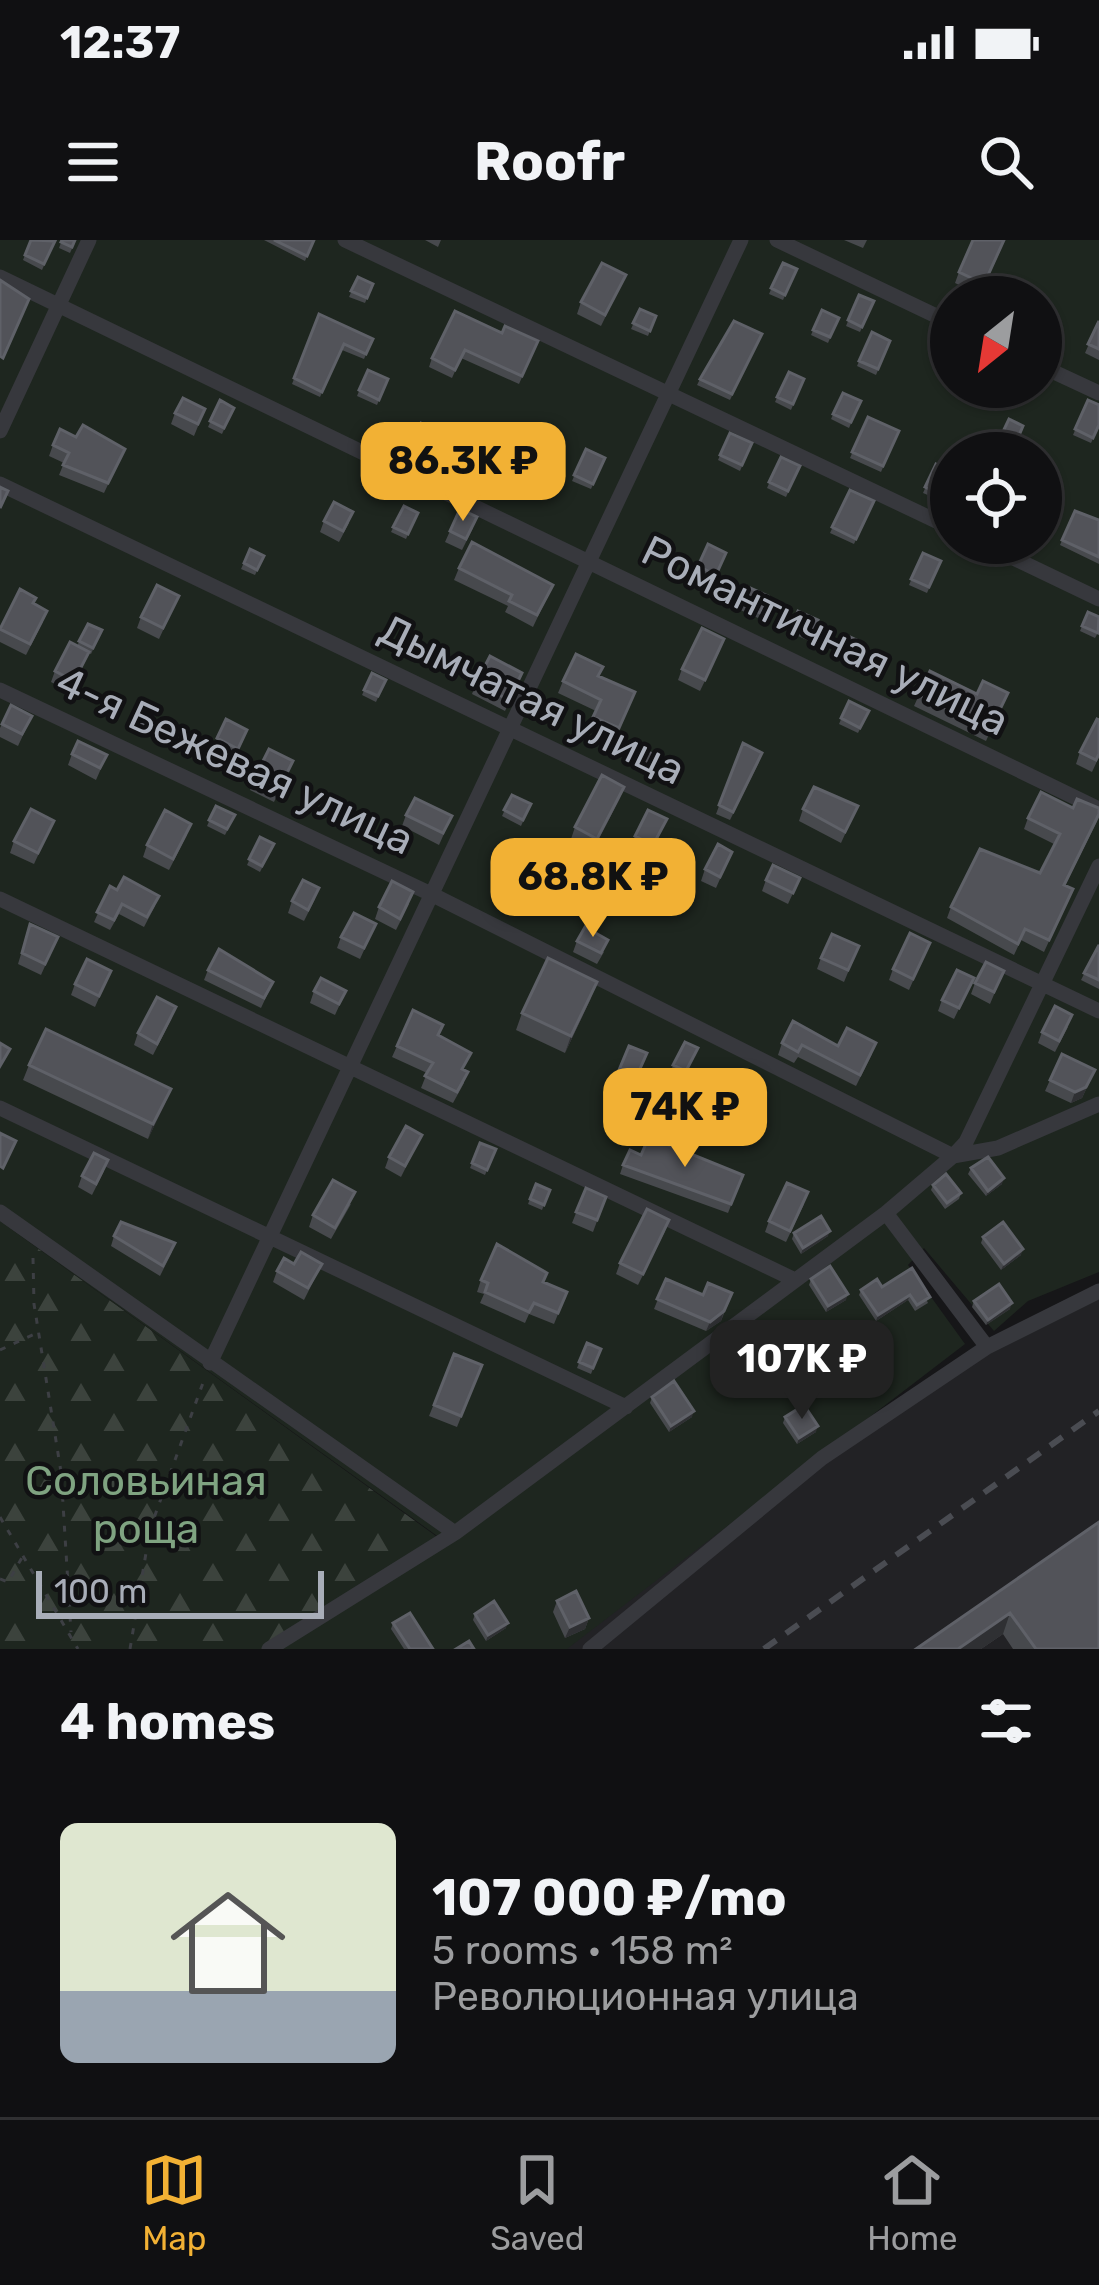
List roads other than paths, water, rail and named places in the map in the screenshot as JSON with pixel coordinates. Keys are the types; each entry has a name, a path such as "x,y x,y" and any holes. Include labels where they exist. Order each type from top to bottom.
{"street":[{"path":"0,431 89,240"},
{"path":"345,240 930,518"},
{"path":"210,1363 741,240"},
{"path":"777,240 930,313"},
{"name":"Романтичная улица","path":"0,277 1099,808"},
{"path":"1062,375 1099,393"},
{"name":"Дымчатая улица","path":"0,484 1099,1011"},
{"path":"1026,564 1099,599"},
{"name":"4-я Бежевая улица","path":"0,690 431,894 953,1156"},
{"path":"269,1649 455,1533 886,1213 953,1156 1099,866"},
{"path":"0,899 793,1279"},
{"path":"953,1156 998,1148 1099,1104"},
{"path":"0,1108 626,1407"},
{"path":"0,1211 455,1533"},
{"path":"886,1213 987,1347"},
{"path":"590,1649 822,1458 987,1347 1099,1292"}],"railway":[{"path":"764,1649 1099,1411"}],"park label":[{"name":"Соловьиная роща","path":"146,1505"}]}
